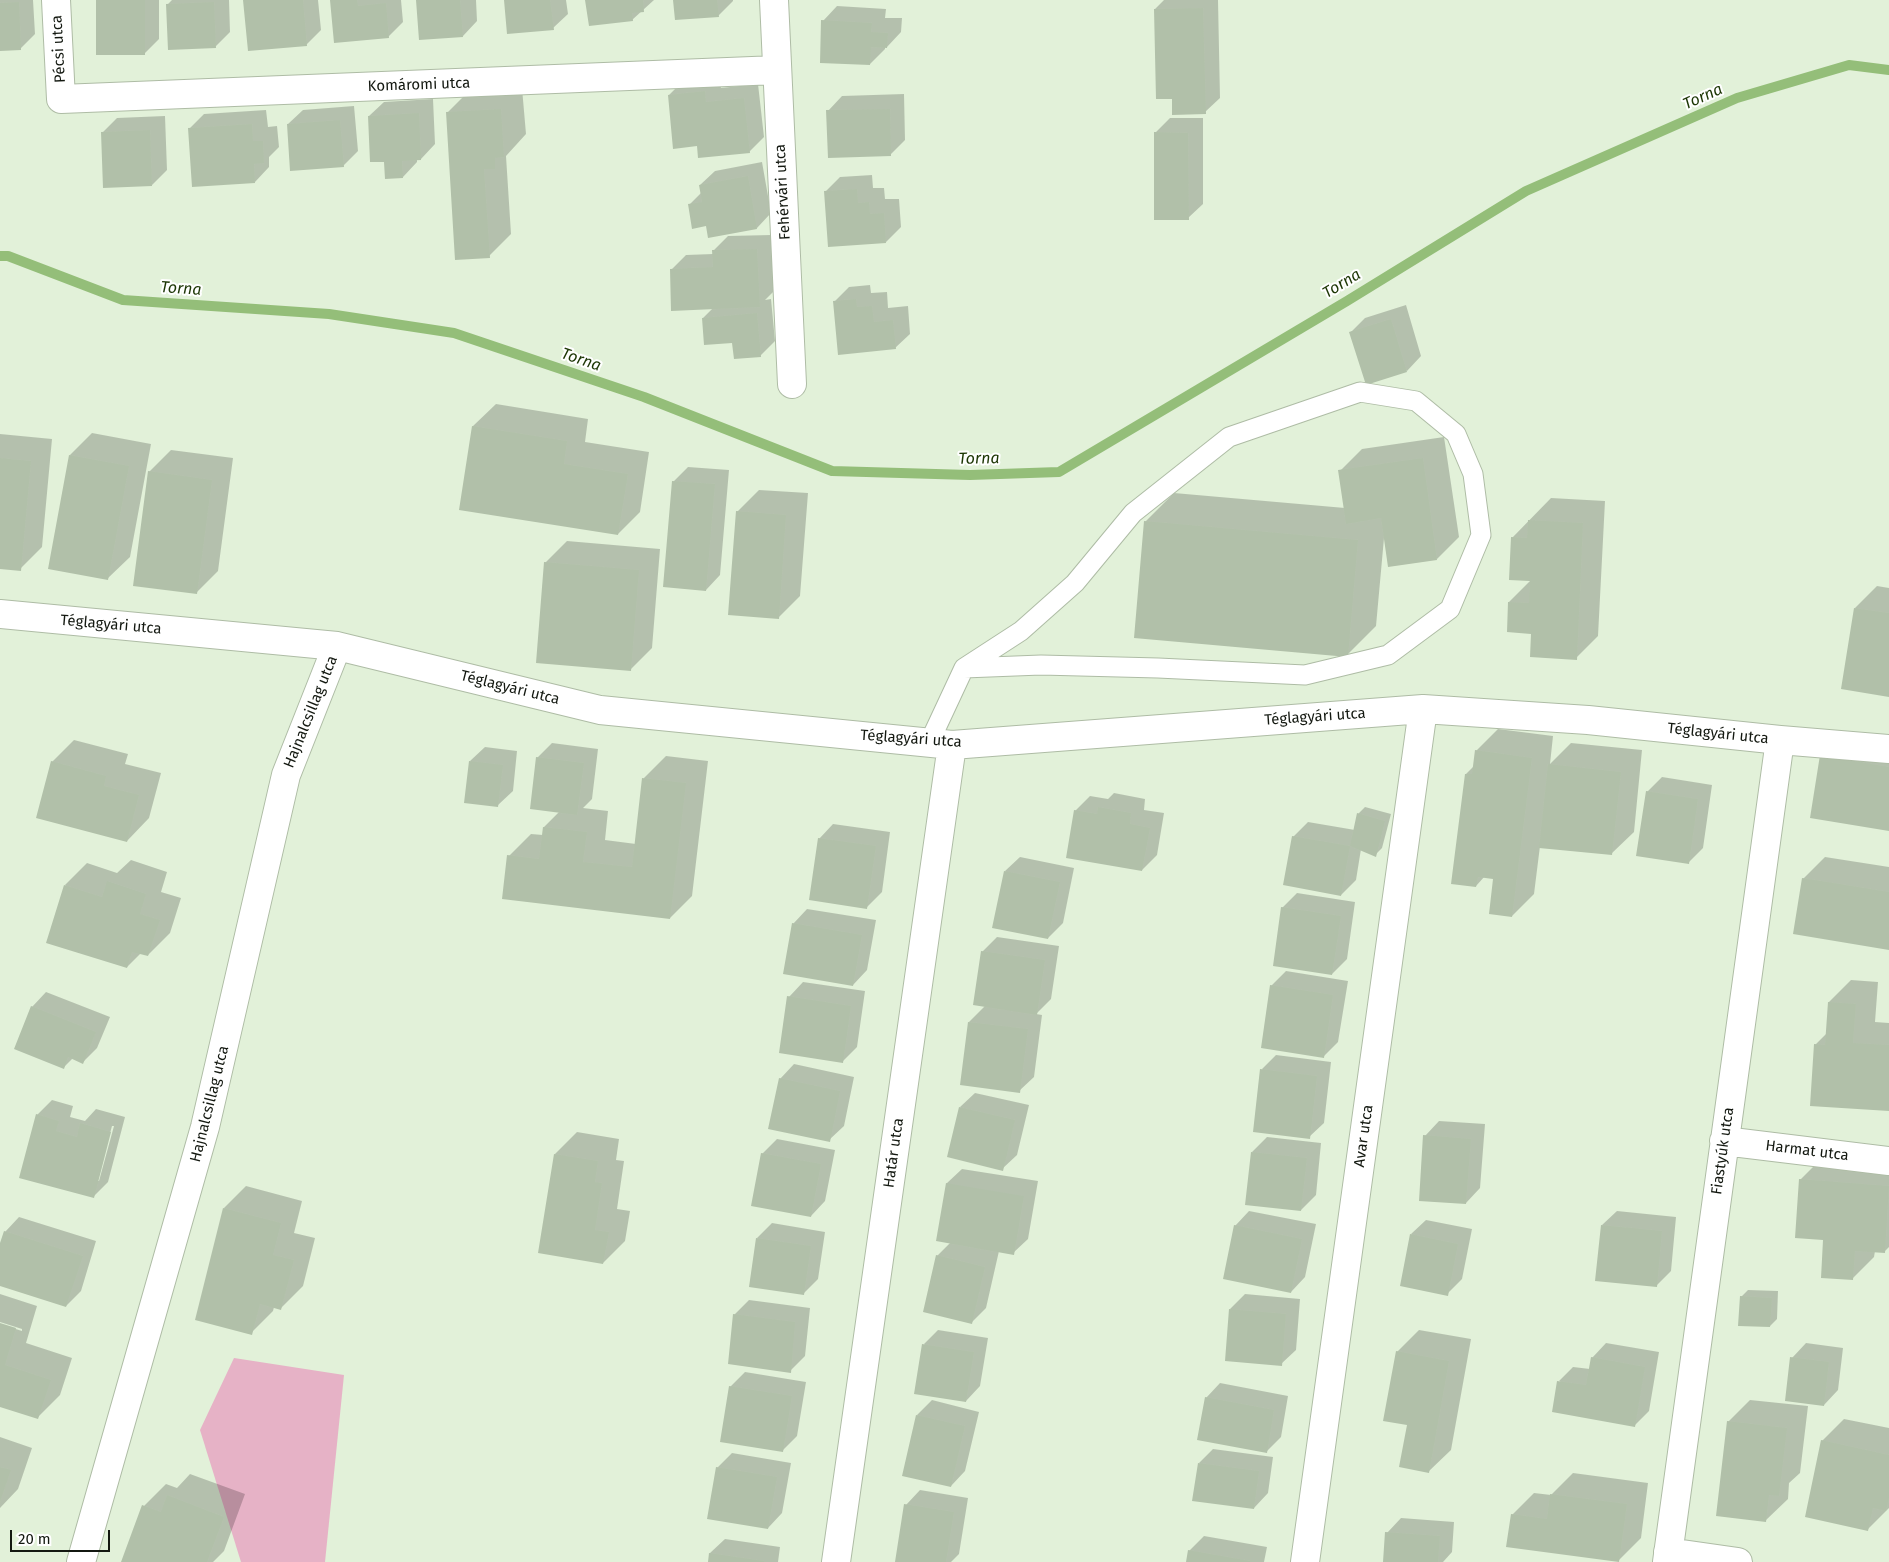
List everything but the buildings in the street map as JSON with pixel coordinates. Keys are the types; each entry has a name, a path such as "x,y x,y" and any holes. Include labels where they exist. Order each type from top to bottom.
{"street":[{"name":"Pécsi utca","path":"56,0 61,99"},
{"name":"Fehérvári utca","path":"774,0 792,384"},
{"name":"Komáromi utca","path":"61,99 777,70"},
{"name":"Téglagyári utca","path":"0,614 338,646 600,710 941,744 1422,709 1588,720 1889,749"},
{"name":"Hajnalcsillag utca","path":"81,1562 205,1127 286,775 338,646"},
{"name":"Avar utca","path":"1305,1562 1422,709"},
{"name":"Fiastyúk utca","path":"1668,1557 1780,740"},
{"name":"Határ utca","path":"836,1562 941,744"},
{"name":"Harmat utca","path":"1724,1141 1889,1161"},
{"path":"1668,1557 1738,1562"}],"lane":[{"path":"941,744 964,668 1021,631 1074,583 1134,513 1229,438 1360,392 1416,401 1456,434 1473,474 1481,535 1450,609 1388,655 1305,675 1041,665 964,668"}],"shaded area":[{"path":"234,1358 344,1375 325,1562 241,1562 200,1430"}],"waterway":[{"name":"Torna","path":"0,256 8,256 123,300 329,314 454,333 644,397 832,471 970,475 1059,472 1347,301 1526,191 1737,98 1849,65 1889,70"}]}
